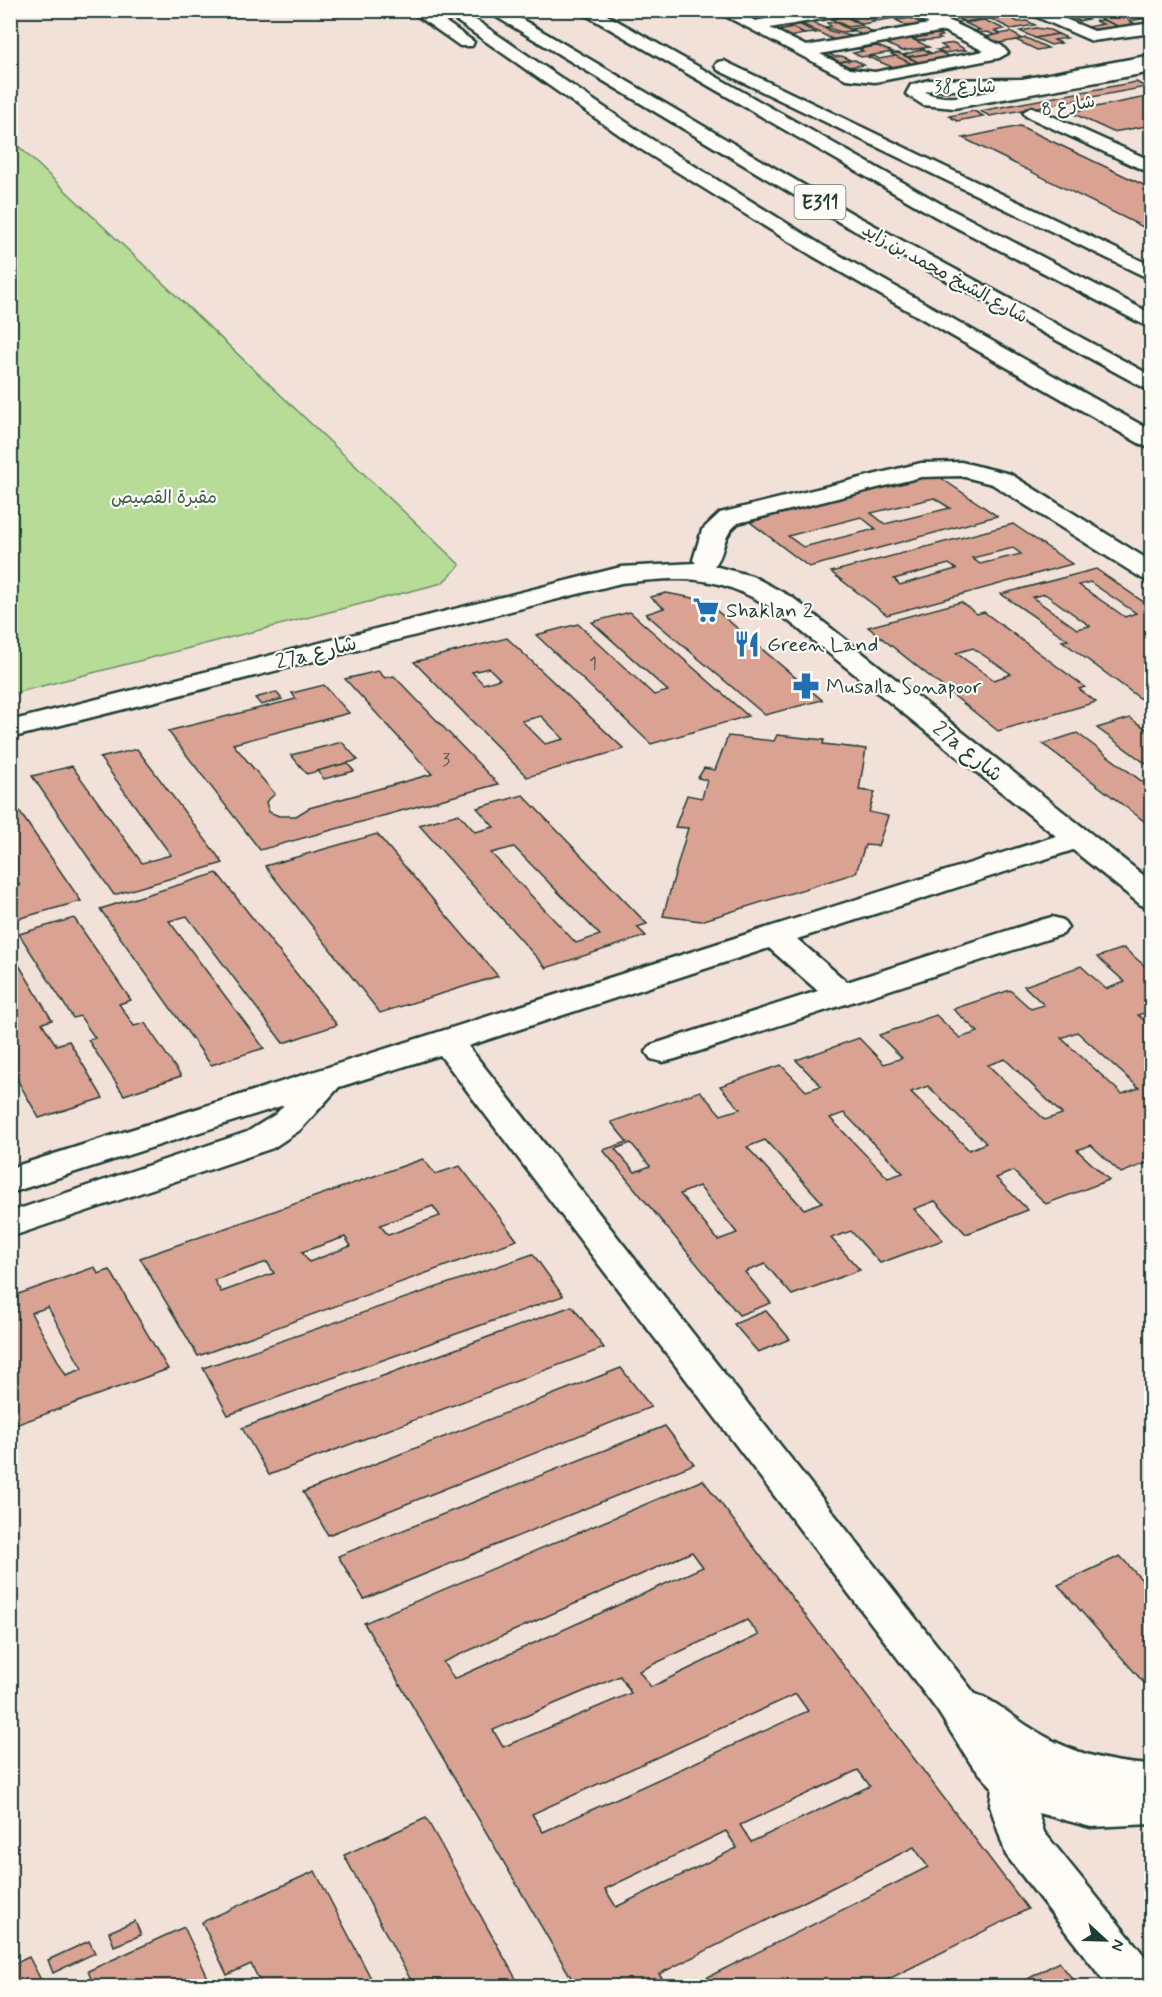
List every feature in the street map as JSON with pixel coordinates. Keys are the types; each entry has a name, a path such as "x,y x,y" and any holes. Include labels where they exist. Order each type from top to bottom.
{"main road":[{"path":"417,10 525,78 641,141"},
{"path":"449,10 641,141 818,250 1147,440"},
{"name":"شارع الشيخ محمد بن زايد","path":"493,10 846,218 1152,385"},
{"path":"722,10 846,74 867,78 999,53 913,10"},
{"path":"753,26 845,10"},
{"path":"1034,11 1079,33 1107,36 1152,28"},
{"path":"592,14 710,60 1152,274"},
{"name":"E311","path":"592,14 942,213 1152,323"},
{"path":"803,52 947,26"},
{"path":"1107,36 1147,57"},
{"path":"1082,54 1147,57"},
{"name":"شارع 38","path":"1147,57 968,101 937,103 922,99 915,94 922,86 955,81 1022,84 1147,57"},
{"path":"955,81 1014,66"},
{"path":"955,81 974,94 968,101"},
{"name":"شارع 8","path":"1064,106 1023,114 1152,168"},
{"path":"706,560 715,530 729,518 921,470 947,468 982,473 1011,484 1152,574"},
{"name":"27a شارع","path":"10,730 621,575 662,561 706,560 732,563 753,572 773,589 784,604"},
{"name":"27a شارع","path":"621,575 679,569 708,571 739,579 784,604 1152,898"},
{"path":"10,1181 1077,839"},
{"path":"663,1052 1052,927"},
{"path":"774,936 842,995"},
{"path":"447,1041 953,1697 999,1765 1016,1780 1038,1793 1086,1807 1112,1809 1152,1804"},
{"path":"10,1225 260,1140 288,1122 327,1079"},
{"path":"953,1697 1031,1753 1070,1772 1110,1781 1152,1784"},
{"path":"1016,1780 1013,1806 1023,1841 1138,1986"}],"green space":[{"name":"مقبرة القصيص","path":"11,139 460,565 442,583 11,694"}],"building":[{"path":"770,10 779,16 755,19 750,17 763,15 756,11"},
{"path":"966,10 987,10 1001,17 985,20 978,16 983,16"},
{"path":"1077,10 1086,14 1080,15 1088,19 1079,21 1065,14 1055,16 1049,13"},
{"path":"1152,10 1152,22 1127,13"},
{"path":"962,11 980,19 965,22 947,13"},
{"path":"891,12 901,17 877,21 867,16"},
{"path":"947,13 963,21 953,23 937,15"},
{"path":"1127,13 1142,19 1129,21 1136,24 1120,27 1098,18"},
{"path":"842,15 862,25 848,27 829,18"},
{"path":"862,15 874,22 862,24 849,17"},
{"path":"1016,15 1021,18 1012,19 1018,22 1027,21 1035,25 1011,29 991,19"},
{"path":"911,18 928,27 913,29 896,20"},
{"path":"984,20 1004,29 995,31 1001,34 979,33 974,31 980,30 965,23"},
{"path":"1103,20 1120,27 1091,32 1082,28 1103,24 1095,21"},
{"path":"811,21 830,31 859,38 838,42 800,23"},
{"path":"835,22 852,31 841,32 825,27 831,26 827,23"},
{"path":"797,23 816,33 804,34 793,28 776,31 768,28"},
{"path":"863,27 879,36 867,38 851,29"},
{"path":"793,28 804,34 784,38 773,32"},
{"path":"1036,28 1058,34 1035,38 1020,31"},
{"path":"935,32 942,36 938,37 941,39 918,41 908,36"},
{"path":"1010,32 1023,39 998,43 985,37"},
{"path":"1058,34 1067,38 1054,40 1061,43 1051,45 1035,38"},
{"path":"910,38 929,47 902,51 883,42"},
{"path":"1026,38 1048,48 1037,50 1016,40"},
{"path":"954,43 966,50 943,53 937,50 947,49 941,45"},
{"path":"877,46 893,52 861,57 853,53 863,51 859,49"},
{"path":"923,49 931,53 908,57 903,55"},
{"path":"826,52 835,57 842,56 850,60 835,63 818,54"},
{"path":"940,52 952,58 920,63 908,57"},
{"path":"898,53 921,63 914,65 891,54"},
{"path":"874,56 879,59 896,56 912,64 892,67 868,57"},
{"path":"855,60 864,65 847,67 838,62"},
{"path":"1136,82 1146,87 990,116 980,111"},
{"path":"1152,96 1152,125 1113,132 1070,112"},
{"path":"974,111 983,116 957,121 949,116"},
{"path":"1020,126 1152,189 1152,227 1145,228 963,138"},
{"path":"935,474 997,516 809,567 750,522","holes":["934,498 950,508 885,524 871,513","861,517 876,529 803,547 788,536"]},
{"path":"1013,524 1072,564 887,615 831,572","holes":["1013,548 1021,554 980,564 972,558","949,564 956,569 900,585 894,579"]},
{"path":"1096,569 1152,608 1152,707 1062,641 1068,640 1001,594","holes":["1090,582 1136,613 1125,617 1079,585","1045,594 1090,626 1077,629 1032,597"]},
{"path":"666,593 704,600 822,700 765,715 646,614 664,608 650,597"},
{"path":"961,602 977,614 984,612 1085,687 1079,689 1096,702 998,731 868,627","holes":["973,648 1011,674 994,680 956,653"]},
{"path":"630,612 748,716 651,744 536,635 578,624 654,695 668,691 592,622"},
{"path":"507,638 624,749 527,777 414,662","holes":["489,668 500,679 483,684 472,672","541,716 564,739 545,744 522,721"]},
{"path":"378,671 385,678 394,676 498,784 260,850 168,731 296,699 292,693 324,685 349,713 233,744 275,794 266,802 269,812 279,816 296,816 309,808 432,774 345,679"},
{"path":"276,692 282,699 261,705 255,698"},
{"path":"1130,718 1152,733 1152,768 1097,728"},
{"path":"1077,733 1152,789 1152,827 1043,744"},
{"path":"777,735 824,740 823,744 866,749 859,790 875,792 869,812 888,816 878,846 865,845 856,873 701,921 663,916 688,828 675,827 687,795 702,798 707,780 698,778 704,768 715,770 728,736 774,741"},
{"path":"342,742 358,760 307,774 291,755"},
{"path":"137,749 223,863 114,895 32,776 72,766 142,863 171,855 100,758"},
{"path":"347,763 354,771 324,779 317,771"},
{"path":"523,795 647,924 637,927 646,936 546,968 419,825 459,814 475,832 494,827 477,808","holes":["514,847 600,935 576,943 491,853"]},
{"path":"10,798 81,901 10,921 10,888 20,885 10,871"},
{"path":"377,834 498,976 380,1013 265,866"},
{"path":"217,873 337,1025 283,1043 187,916 169,921 264,1048 211,1065 100,909"},
{"path":"74,918 131,1000 119,1004 134,1026 145,1023 181,1076 124,1095 88,1040 95,1038 80,1016 73,1018 19,934"},
{"path":"1124,948 1152,972 1152,1010 1138,1015 1152,1027 1152,1161 1121,1173 1091,1145 1077,1150 1109,1180 1046,1204 1013,1171 996,1178 1028,1210 966,1234 935,1201 914,1209 943,1240 880,1263 851,1231 831,1238 860,1270 792,1295 765,1264 745,1272 771,1303 739,1315 603,1150 627,1142 611,1122 700,1091 721,1115 740,1109 720,1086 781,1065 806,1091 821,1086 796,1060 859,1038 884,1064 902,1058 879,1035 936,1015 960,1038 978,1032 953,1009 1010,990 1031,1009 1044,1005 1024,986 1081,966 1106,989 1125,982 1097,957","holes":["1077,1032 1139,1088 1122,1094 1061,1038","1005,1059 1062,1114 1045,1120 988,1065","928,1086 986,1143 969,1150 911,1092","844,1113 903,1173 888,1178 830,1118","765,1140 822,1202 804,1209 747,1147","631,1143 650,1166 635,1172 615,1149","699,1186 737,1233 718,1240 680,1194"]},
{"path":"10,950 52,1020 42,1023 56,1045 69,1041 103,1098 39,1118 10,1067 10,1058 17,1056 10,1046"},
{"path":"423,1159 435,1174 460,1166 517,1240 198,1356 140,1258","holes":["433,1206 440,1216 388,1235 380,1225","345,1237 351,1246 309,1262 302,1252","267,1262 274,1273 221,1292 214,1280"]},
{"path":"533,1254 563,1296 228,1415 203,1368"},
{"path":"95,1267 98,1274 110,1270 168,1369 10,1427 10,1297","holes":["48,1307 82,1369 66,1375 31,1313"]},
{"path":"572,1306 604,1348 269,1475 242,1428"},
{"path":"766,1311 790,1339 758,1352 734,1324"},
{"path":"621,1368 651,1407 328,1535 303,1492"},
{"path":"665,1426 694,1464 364,1599 338,1556"},
{"path":"703,1480 1028,1909 875,1986 690,1986 928,1867 914,1847 659,1974 667,1986 576,1986 364,1623","holes":["692,1552 703,1567 454,1679 443,1662","747,1620 759,1635 651,1687 639,1671","620,1676 631,1693 503,1747 493,1730","796,1694 808,1711 543,1832 532,1814","858,1770 870,1786 751,1842 740,1825","726,1831 737,1848 616,1907 605,1889"]},
{"path":"1120,1556 1152,1591 1152,1692 1058,1585"},
{"path":"426,1818 520,1986 414,1986 344,1855"},
{"path":"315,1871 375,1986 262,1986 251,1964 227,1975 202,1922"},
{"path":"135,1921 141,1935 114,1946 109,1932"},
{"path":"184,1927 212,1986 94,1986 88,1971"},
{"path":"89,1941 95,1953 53,1973 48,1960"},
{"path":"29,1957 42,1982 33,1986 13,1986 10,1966"},
{"path":"1059,1962 1078,1986 1015,1986"}],"place":[{"name":"Shaklan 2","path":"706,610"},
{"name":"Green Land","path":"747,644"},
{"name":"Musalla Sonapoor","path":"806,686"}]}
